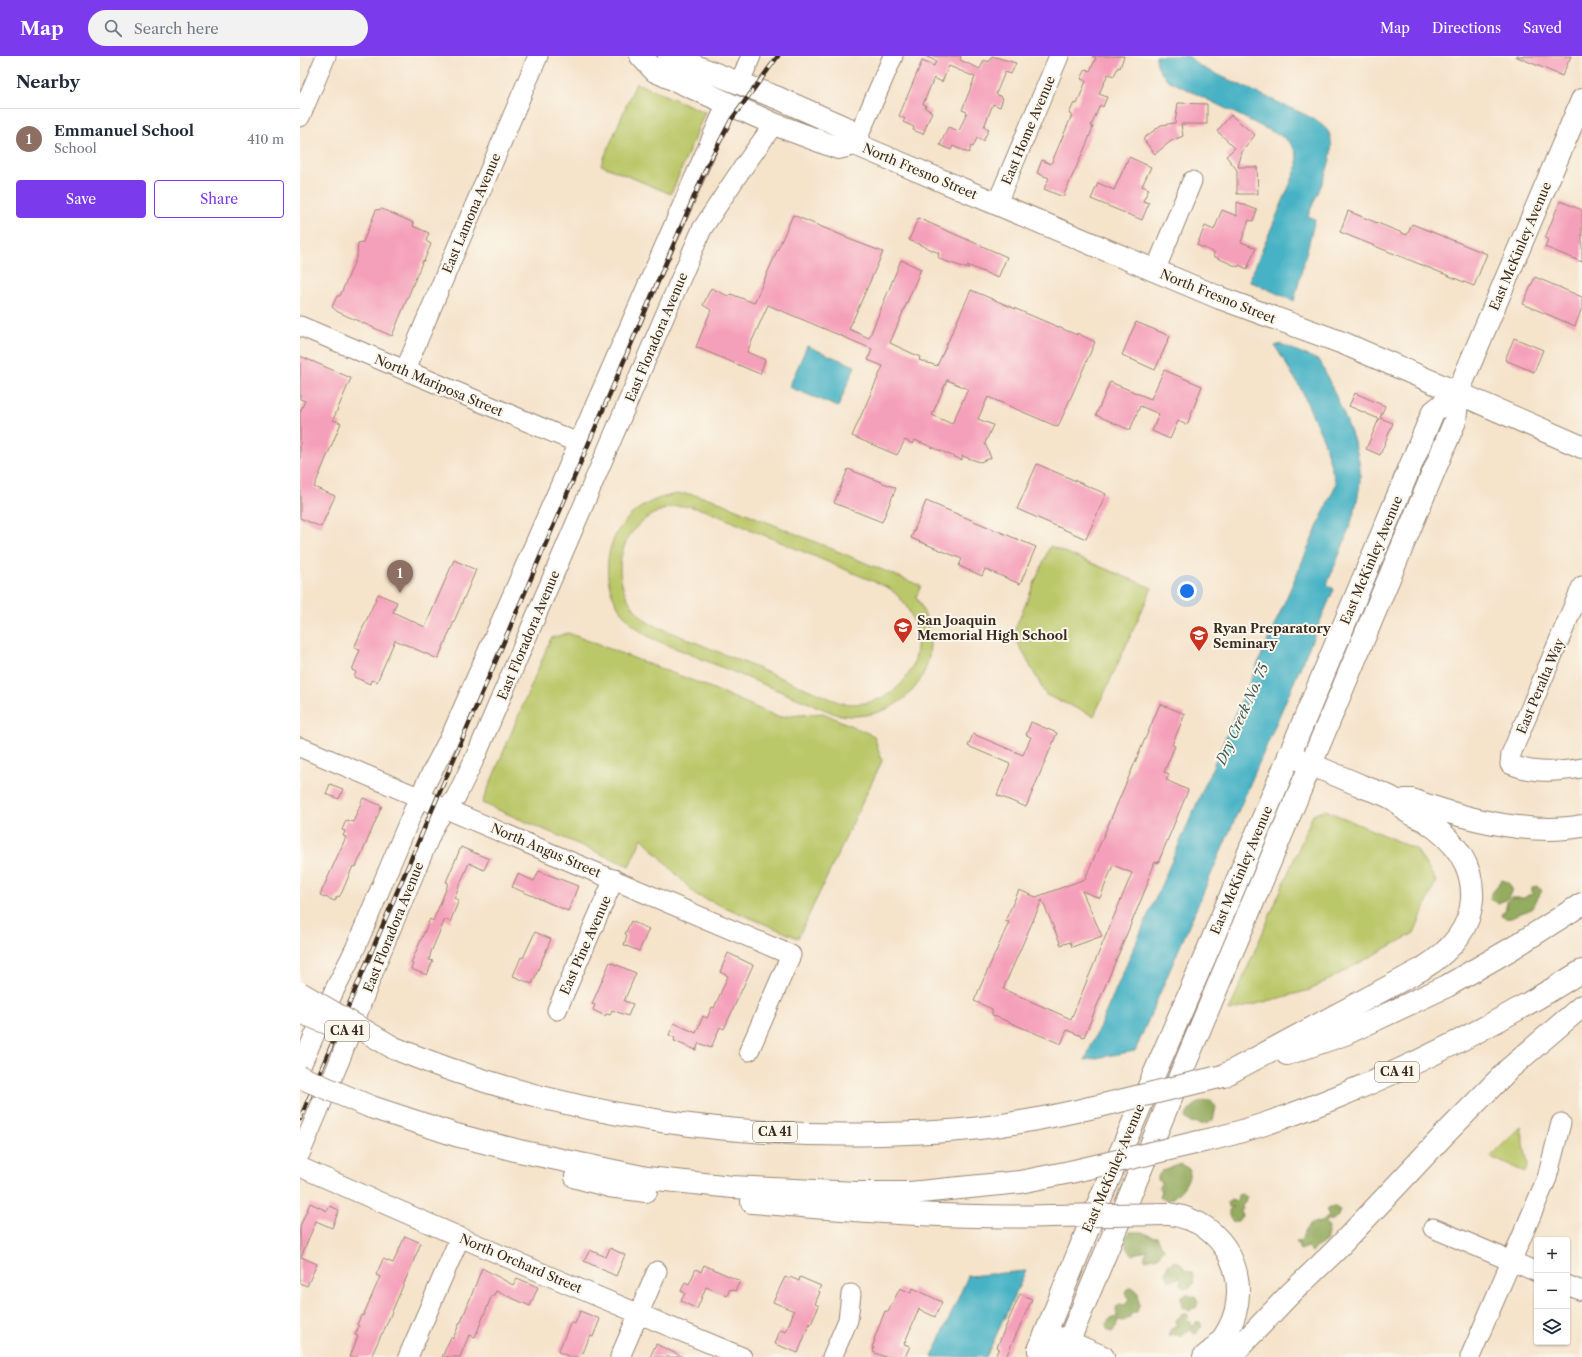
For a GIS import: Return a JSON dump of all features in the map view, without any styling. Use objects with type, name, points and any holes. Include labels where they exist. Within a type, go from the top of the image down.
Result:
[{"type":"main road","name":"North Fresno Street","points":[[642,56],[655,71],[774,124],[838,148],[851,136]]},
{"type":"main road","name":"North Fresno Street","points":[[669,56],[803,108],[851,136],[997,203],[1155,271],[1275,319],[1343,343],[1582,447]]},
{"type":"main road","points":[[728,103],[735,97],[749,95],[851,136]]},
{"type":"main road","name":"East McKinley Avenue","points":[[1051,1349],[1312,764],[1455,421],[1458,392],[1582,100]]},
{"type":"main road","name":"East McKinley Avenue","points":[[1051,1349],[1098,1204],[1210,946],[1433,412],[1458,392]]},
{"type":"main road","points":[[1223,1076],[1438,959],[1460,935],[1468,919],[1471,905],[1471,885],[1467,864],[1460,851],[1439,830],[1425,820],[1409,813],[1394,799],[1289,755]]},
{"type":"main road","points":[[1394,799],[1412,800],[1458,815],[1524,827],[1554,829],[1582,826]]},
{"type":"main road","name":"CA 41","points":[[300,1012],[455,1071],[541,1097],[596,1110],[665,1121],[724,1128],[802,1134],[929,1132],[1013,1124],[1099,1106],[1223,1076],[1345,1034],[1447,986],[1582,904]]},
{"type":"main road","name":"CA 41","points":[[300,1077],[371,1107],[456,1135],[519,1151],[647,1178],[732,1187],[857,1193],[910,1193],[1020,1182],[1232,1135],[1297,1112],[1390,1075],[1530,1003],[1582,971]]},
{"type":"main road","points":[[300,992],[394,1048]]},
{"type":"main road","points":[[1230,1357],[1289,1295],[1335,1251],[1443,1136],[1510,1068],[1582,1006]]},
{"type":"main road","points":[[456,1135],[518,1160],[609,1186],[702,1198],[899,1214],[1005,1217],[1169,1214],[1181,1216],[1194,1221],[1211,1232],[1224,1247],[1236,1271],[1238,1284],[1237,1312],[1224,1338],[1204,1357]]},
{"type":"main road","points":[[1051,1349],[1103,1357]]},
{"type":"street","points":[[300,117],[326,56]]},
{"type":"street","name":"East Lamona Avenue","points":[[404,370],[538,56]]},
{"type":"street","points":[[739,84],[751,56]]},
{"type":"street","points":[[851,136],[894,56]]},
{"type":"street","name":"East Home Avenue","points":[[997,203],[1058,56]]},
{"type":"street","name":"East Floradora Avenue","points":[[300,1068],[355,948],[419,797],[453,731],[728,103]]},
{"type":"street","name":"East Floradora Avenue","points":[[300,1154],[340,1062],[379,957],[433,829],[456,797],[475,758],[702,229],[736,176],[774,124]]},
{"type":"street","points":[[1155,271],[1192,181]]},
{"type":"street","name":"North Mariposa Street","points":[[300,326],[578,443]]},
{"type":"street","name":"East Peralta Way","points":[[1582,586],[1511,754],[1510,764],[1532,771],[1556,771],[1582,768]]},
{"type":"street","name":"North Angus Street","points":[[300,747],[791,955],[749,1051]]},
{"type":"street","name":"East Pine Avenue","points":[[557,1010],[614,879]]},
{"type":"street","points":[[1470,1357],[1547,1178],[1561,1122]]},
{"type":"street","name":"North Orchard Street","points":[[300,1168],[742,1357]]},
{"type":"street","points":[[1433,1228],[1534,1271]]},
{"type":"street","points":[[408,1357],[460,1237]]},
{"type":"street","points":[[620,1357],[657,1271]]},
{"type":"street","points":[[1570,1286],[1582,1291]]},
{"type":"street","points":[[832,1357],[848,1320],[851,1294]]},
{"type":"green space","points":[[636,83],[705,112],[671,194],[601,165]]},
{"type":"green space","points":[[678,494],[689,494],[712,499],[921,586],[916,597],[927,620],[930,643],[927,664],[918,683],[904,698],[886,709],[864,715],[838,715],[653,639],[630,622],[616,602],[608,579],[608,556],[616,535],[630,516],[651,502]],"holes":[[[678,506],[688,506],[707,511],[889,588],[906,606],[915,626],[917,646],[913,666],[902,683],[886,695],[866,703],[841,703],[649,623],[633,607],[624,590],[620,572],[622,554],[629,537],[641,523],[657,512]]]},
{"type":"green space","points":[[1050,546],[1152,588],[1094,716],[1046,695],[1013,634]]},
{"type":"green space","points":[[568,633],[709,687],[778,717],[823,713],[874,736],[882,761],[798,938],[696,895],[642,838],[629,866],[482,803],[551,638]]},
{"type":"green space","points":[[1325,810],[1416,849],[1436,881],[1414,933],[1310,990],[1229,1011],[1313,815]]},
{"type":"green space","points":[[1502,880],[1508,882],[1512,889],[1508,899],[1498,903],[1490,899],[1491,893]]},
{"type":"green space","points":[[1536,886],[1542,891],[1531,908],[1511,918],[1501,916],[1502,913],[1505,912],[1507,902],[1511,898],[1524,898],[1528,895],[1532,895],[1532,888]]},
{"type":"green space","points":[[1211,1100],[1216,1107],[1213,1120],[1209,1123],[1200,1124],[1195,1122],[1192,1124],[1185,1118],[1192,1107]]},
{"type":"green space","points":[[1521,1127],[1528,1166],[1525,1172],[1490,1157]]},
{"type":"green space","points":[[1182,1164],[1190,1170],[1186,1184],[1180,1192],[1168,1201],[1163,1199],[1160,1196],[1162,1191],[1159,1187],[1162,1182],[1158,1180],[1158,1176],[1162,1171]]},
{"type":"green space","points":[[1242,1194],[1247,1197],[1242,1205],[1242,1216],[1238,1221],[1233,1222],[1229,1215],[1229,1210],[1233,1207],[1228,1207],[1227,1202],[1231,1199],[1237,1201],[1238,1195]]},
{"type":"green space","points":[[1329,1207],[1335,1207],[1340,1210],[1338,1216],[1326,1222],[1329,1229],[1326,1241],[1312,1252],[1307,1247],[1300,1250],[1298,1246],[1300,1244],[1297,1244],[1296,1241],[1302,1240],[1303,1235],[1311,1223],[1322,1222],[1329,1216],[1326,1209]]},
{"type":"green space","points":[[1130,1232],[1142,1232],[1150,1236],[1157,1237],[1164,1249],[1158,1257],[1146,1260],[1144,1257],[1148,1250],[1133,1255],[1126,1247],[1125,1240]]},
{"type":"green space","points":[[1179,1262],[1186,1271],[1192,1272],[1194,1283],[1190,1288],[1184,1288],[1181,1284],[1181,1280],[1178,1278],[1172,1281],[1168,1280],[1166,1275],[1168,1264]]},
{"type":"green space","points":[[1132,1287],[1138,1292],[1139,1306],[1137,1312],[1131,1314],[1129,1318],[1123,1321],[1118,1320],[1116,1328],[1112,1332],[1108,1331],[1106,1325],[1110,1319],[1117,1317],[1116,1307],[1119,1304],[1126,1305],[1129,1299],[1125,1294],[1127,1289]]},
{"type":"green space","points":[[1187,1294],[1196,1298],[1198,1303],[1196,1308],[1193,1308],[1190,1311],[1182,1306],[1181,1302],[1181,1297]]},
{"type":"green space","points":[[1183,1314],[1187,1314],[1189,1317],[1186,1320],[1190,1321],[1192,1326],[1195,1325],[1196,1322],[1200,1322],[1201,1326],[1196,1334],[1192,1332],[1192,1328],[1185,1331],[1183,1336],[1173,1334],[1171,1336],[1168,1335],[1171,1329],[1176,1327],[1176,1320]]},
{"type":"water","points":[[1156,56],[1188,56],[1201,67],[1308,116],[1322,125],[1329,133],[1331,153],[1329,164],[1308,216],[1315,219],[1294,301],[1249,281],[1296,170],[1297,159],[1293,146],[1281,136],[1168,80],[1159,69]]},
{"type":"water","name":"Dry Creek No. 75","points":[[1281,344],[1320,361],[1355,444],[1360,470],[1358,498],[1344,543],[1327,585],[1334,589],[1135,1051],[1085,1060],[1336,484],[1324,441],[1300,387],[1275,346]]},
{"type":"water","points":[[807,346],[855,366],[838,407],[789,387]]},
{"type":"water","points":[[1026,1271],[986,1357],[932,1357],[968,1276]]},
{"type":"building","points":[[925,56],[961,56],[960,60],[980,69],[984,60],[989,62],[992,56],[1016,63],[1011,74],[1005,72],[996,94],[1003,98],[1000,107],[993,104],[984,127],[989,129],[983,141],[977,138],[973,147],[971,146],[969,153],[953,146],[951,150],[940,145],[948,127],[959,131],[967,112],[962,110],[975,77],[949,66],[942,82],[934,78],[923,104],[926,105],[925,108],[932,112],[923,134],[913,130],[914,127],[903,122],[905,119],[899,116],[922,61],[934,66],[936,61]]},
{"type":"building","points":[[1092,56],[1124,56],[1120,68],[1118,67],[1114,76],[1108,74],[1099,94],[1107,97],[1103,107],[1100,105],[1091,126],[1093,127],[1087,143],[1063,197],[1044,189],[1049,178],[1037,173],[1042,160],[1051,164],[1072,115],[1069,114],[1074,103],[1077,104],[1086,81],[1081,79],[1086,69],[1090,71],[1096,58]]},
{"type":"building","points":[[1515,56],[1571,56],[1562,76]]},
{"type":"building","points":[[1178,103],[1207,104],[1207,124],[1181,124],[1183,136],[1171,141],[1155,154],[1143,139],[1161,125],[1175,123]]},
{"type":"building","points":[[1231,115],[1255,135],[1242,152],[1238,167],[1257,167],[1258,194],[1237,194],[1237,170],[1226,156],[1235,148],[1217,131]]},
{"type":"building","points":[[1129,157],[1151,167],[1142,186],[1149,189],[1143,201],[1149,203],[1142,220],[1091,199],[1098,183],[1114,190]]},
{"type":"building","points":[[1560,201],[1582,210],[1582,262],[1545,247],[1548,239],[1545,238]]},
{"type":"building","points":[[1237,202],[1257,210],[1253,221],[1249,220],[1241,242],[1256,248],[1247,269],[1239,265],[1238,267],[1213,256],[1215,253],[1197,245],[1205,226],[1214,230],[1222,210],[1237,216]]},
{"type":"building","points":[[382,209],[414,223],[413,226],[429,233],[426,241],[431,244],[392,336],[338,312],[332,307],[337,296],[340,296],[357,256],[358,243],[363,242],[376,210]]},
{"type":"building","points":[[1348,211],[1407,235],[1412,224],[1487,254],[1474,286],[1340,232]]},
{"type":"building","points":[[793,215],[883,252],[849,329],[869,338],[901,260],[921,269],[890,343],[920,357],[919,360],[937,366],[971,290],[1077,335],[1077,333],[1095,342],[1058,427],[988,397],[978,419],[993,425],[985,443],[991,458],[980,462],[962,456],[962,460],[915,440],[913,444],[905,440],[897,455],[852,436],[883,366],[868,360],[872,349],[768,305],[747,352],[765,360],[760,374],[696,347],[711,310],[703,305],[711,288],[728,296],[731,294],[754,303]],"holes":[[[947,380],[968,389],[952,424],[932,415]]]},
{"type":"building","points":[[918,218],[1007,257],[998,278],[967,265],[969,269],[942,260],[938,257],[939,253],[909,240]]},
{"type":"building","points":[[1535,277],[1582,297],[1582,308],[1575,326],[1523,304]]},
{"type":"building","points":[[1136,322],[1170,336],[1155,370],[1122,355]]},
{"type":"building","points":[[1514,338],[1543,350],[1534,372],[1505,360]]},
{"type":"building","points":[[300,356],[351,378],[333,420],[341,423],[314,487],[335,496],[321,527],[300,518],[300,412],[305,401],[300,399]]},
{"type":"building","points":[[1164,370],[1202,386],[1187,425],[1178,421],[1170,439],[1152,431],[1159,414],[1140,406],[1130,430],[1096,415],[1110,382],[1151,399]]},
{"type":"building","points":[[1355,393],[1385,406],[1380,418],[1393,423],[1380,455],[1366,449],[1379,419],[1349,406]]},
{"type":"building","points":[[1037,464],[1106,494],[1086,539],[1017,509]]},
{"type":"building","points":[[848,469],[896,488],[882,522],[834,503]]},
{"type":"building","points":[[926,501],[1036,547],[1020,584],[985,569],[982,576],[959,566],[962,559],[911,538]]},
{"type":"building","points":[[454,560],[476,570],[438,659],[395,640],[377,682],[371,680],[370,684],[354,677],[356,672],[352,670],[360,650],[354,648],[378,594],[397,602],[393,612],[425,627]]},
{"type":"building","points":[[1160,704],[1185,714],[1172,745],[1175,746],[1164,772],[1169,774],[1166,780],[1188,790],[1187,793],[1158,863],[1155,862],[1147,882],[1148,883],[1084,1037],[1067,1030],[1061,1044],[992,1015],[992,1009],[974,1001],[1009,922],[1005,921],[1019,890],[1036,897],[1085,879]],"holes":[[[1113,865],[1132,873],[1071,1019],[1003,989],[1042,900],[1061,945],[1070,942],[1072,947],[1102,936],[1082,891],[1100,898]]]},
{"type":"building","points":[[1031,722],[1057,733],[1026,807],[997,795],[1010,764],[968,746],[973,734],[1023,755],[1031,737],[1026,735]]},
{"type":"building","points":[[330,784],[343,789],[339,799],[326,794]]},
{"type":"building","points":[[363,798],[382,806],[356,867],[353,866],[342,892],[339,897],[337,896],[335,901],[320,895],[346,837],[343,836],[345,831],[342,830],[346,820],[353,822]]},
{"type":"building","points":[[461,847],[489,859],[484,870],[469,863],[454,898],[459,900],[450,922],[445,919],[431,952],[429,960],[433,961],[427,975],[411,969],[413,964],[411,963],[430,919],[433,921],[447,887],[448,882],[446,882]]},
{"type":"building","points":[[539,871],[578,886],[568,911],[512,887],[518,874],[534,881]]},
{"type":"building","points":[[631,921],[649,929],[639,951],[624,945],[627,935],[625,934]]},
{"type":"building","points":[[535,932],[551,939],[532,984],[513,976],[521,957],[523,958]]},
{"type":"building","points":[[728,953],[753,965],[724,1029],[720,1027],[711,1048],[699,1043],[696,1050],[674,1041],[675,1038],[669,1035],[674,1023],[696,1033],[703,1016],[707,1018],[712,1007],[714,1008],[728,976],[720,972]]},
{"type":"building","points":[[610,962],[636,973],[624,1001],[633,1004],[628,1016],[612,1010],[610,1015],[606,1014],[605,1016],[593,1010],[595,1005],[592,1004]]},
{"type":"building","points":[[310,1203],[327,1211],[330,1206],[339,1210],[332,1228],[316,1221],[301,1257],[317,1264],[307,1286],[300,1283],[300,1226]]},
{"type":"building","points":[[405,1236],[421,1243],[383,1333],[371,1357],[350,1357],[358,1336],[355,1335],[359,1326],[357,1325],[361,1315],[363,1316],[380,1277],[376,1275],[383,1259],[393,1263]]},
{"type":"building","points":[[610,1248],[625,1255],[616,1276],[584,1261],[590,1250],[606,1257]]},
{"type":"building","points":[[704,1265],[740,1281],[735,1291],[730,1289],[727,1296],[706,1287],[697,1309],[681,1301],[685,1293],[681,1291],[685,1282],[689,1284],[696,1269],[701,1272]]},
{"type":"building","points":[[482,1268],[513,1285],[517,1278],[538,1287],[530,1306],[496,1291],[494,1295],[492,1295],[475,1337],[469,1335],[460,1357],[442,1357],[451,1337],[453,1339],[461,1322]]},
{"type":"building","points":[[785,1277],[789,1279],[790,1277],[799,1281],[800,1277],[821,1286],[818,1291],[820,1292],[815,1304],[819,1306],[811,1324],[810,1323],[798,1353],[775,1344],[780,1330],[786,1332],[794,1311],[773,1302]]},
{"type":"building","points":[[900,1288],[911,1293],[913,1288],[942,1302],[935,1317],[919,1309],[904,1344],[910,1346],[905,1357],[885,1357],[873,1352],[874,1348],[872,1347],[885,1311],[888,1312]]},
{"type":"building","points":[[1020,1294],[1032,1299],[1006,1357],[995,1357],[999,1348],[997,1347]]},
{"type":"building","points":[[580,1311],[600,1319],[593,1337],[591,1336],[589,1338],[583,1353],[581,1352],[578,1357],[571,1357],[558,1352],[571,1322],[575,1324]]},
{"type":"building","points":[[656,1344],[683,1357],[650,1357]]},
{"type":"railway","points":[[300,1119],[708,164],[731,120],[778,56]]},
{"type":"place","name":"Emmanuel School","points":[[400,593]]},
{"type":"place","name":"San Joaquin Memorial High School","points":[[903,644]]},
{"type":"place","name":"Ryan Preparatory Seminary","points":[[1199,652]]}]
